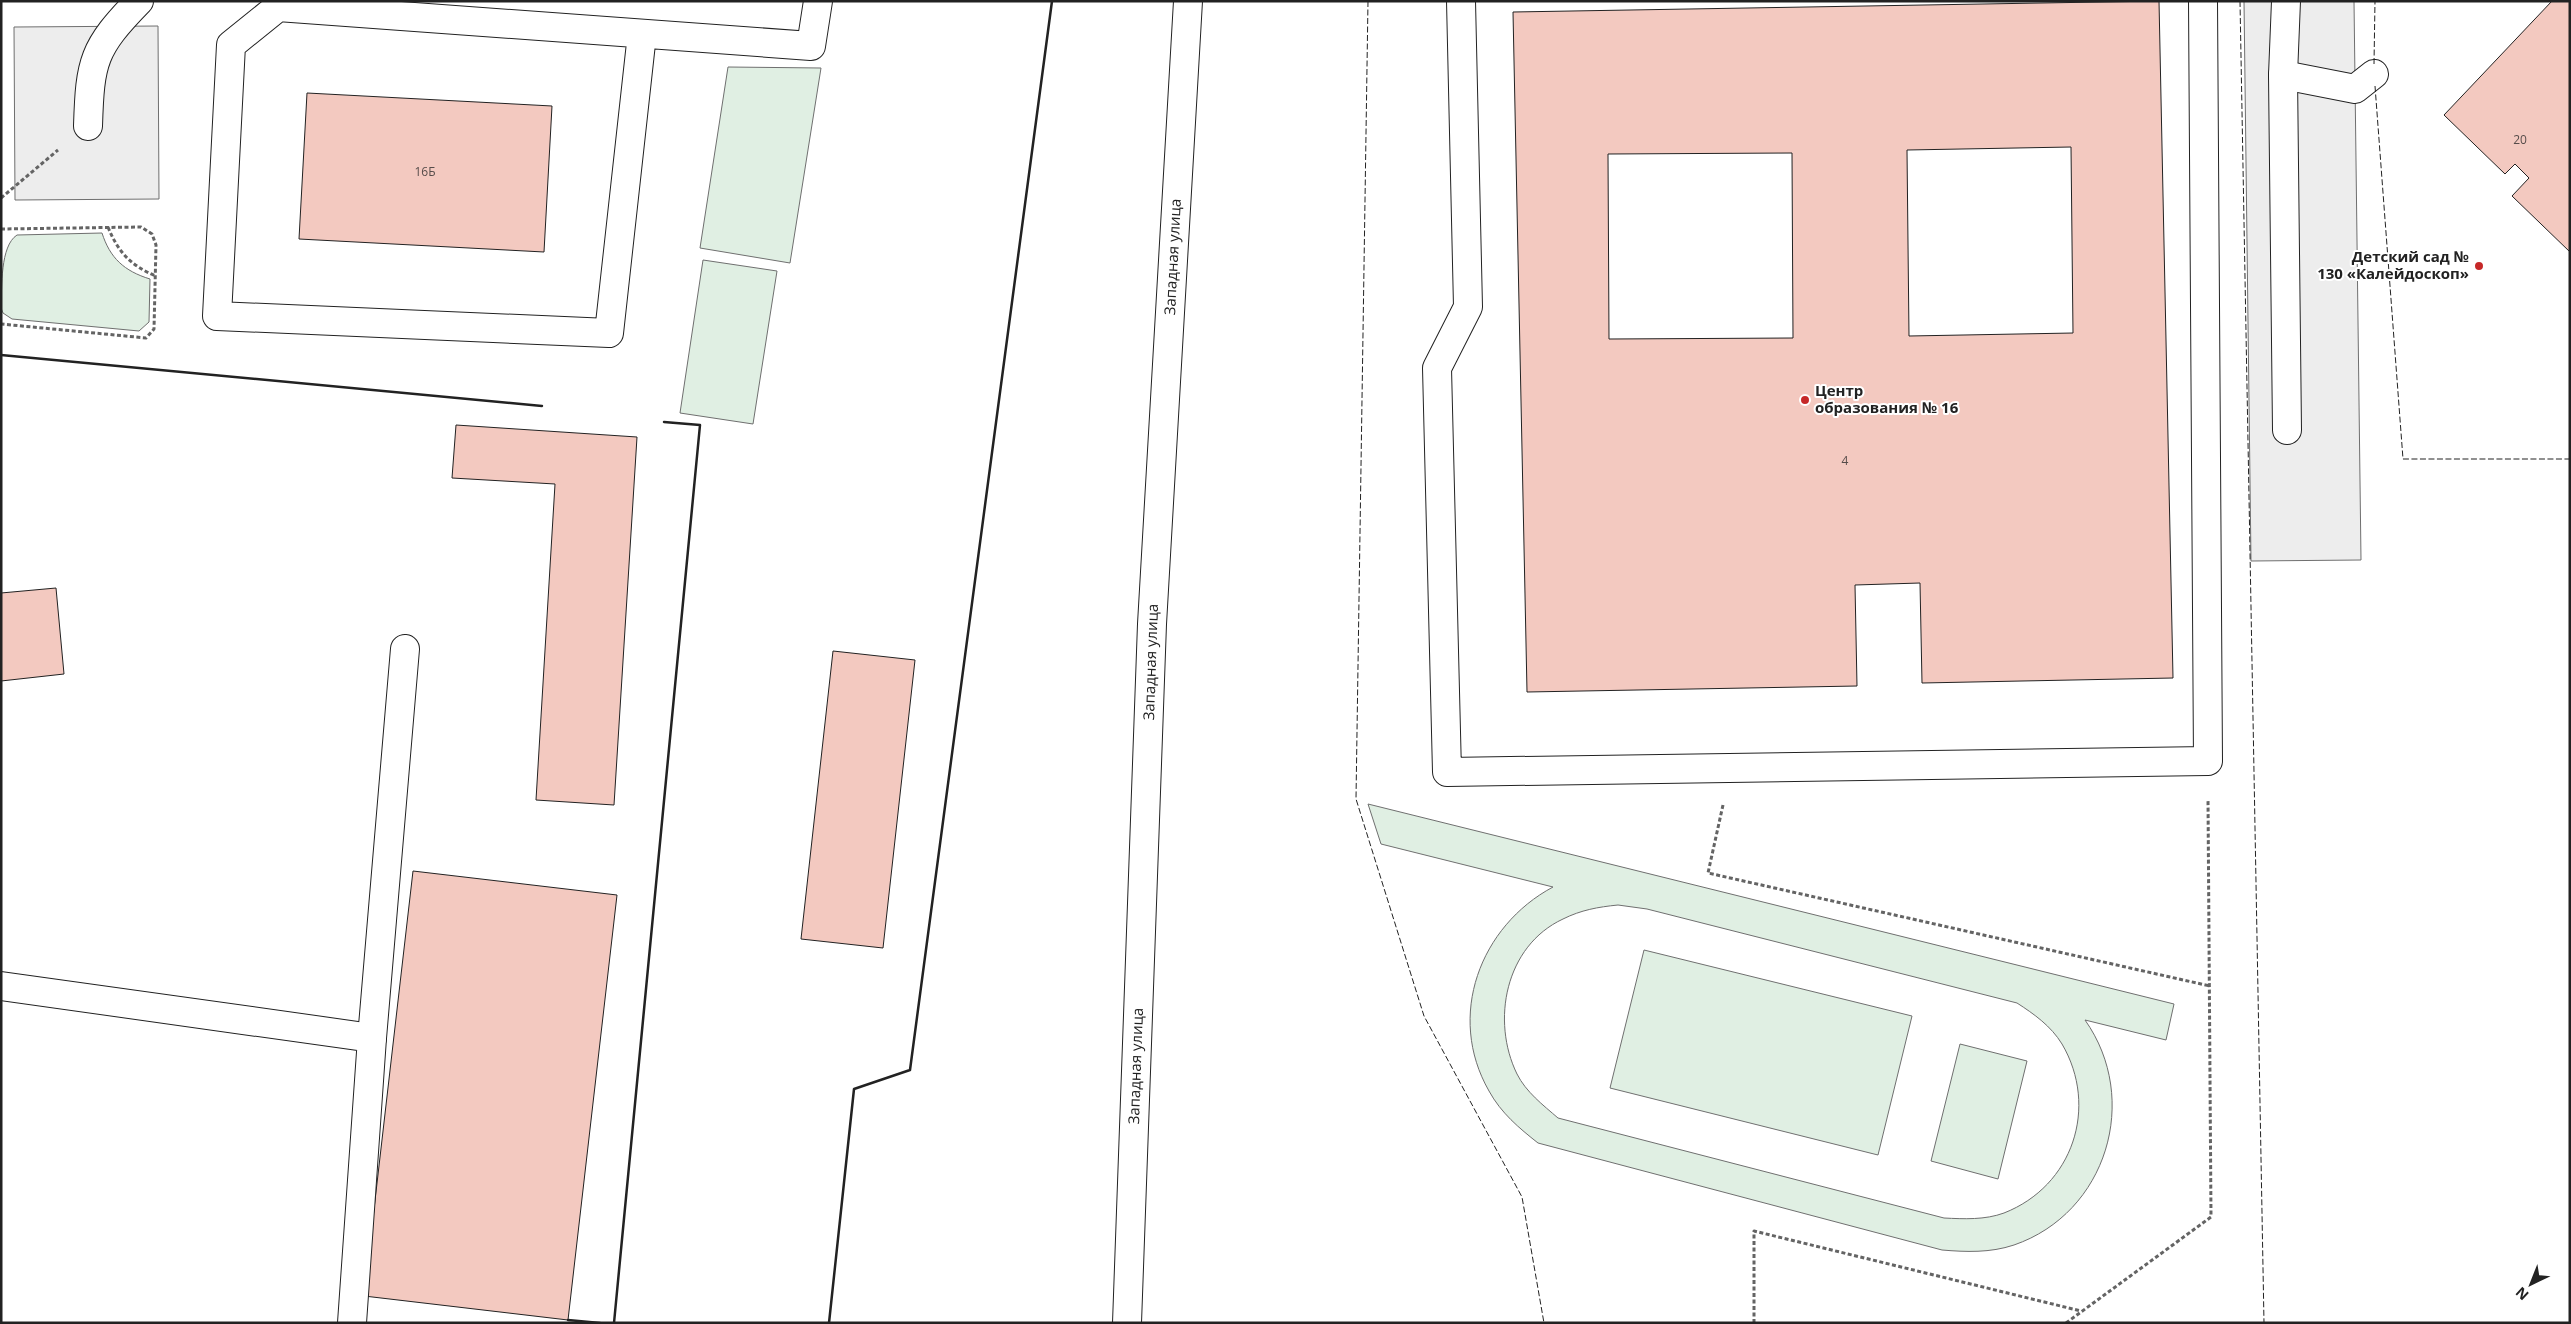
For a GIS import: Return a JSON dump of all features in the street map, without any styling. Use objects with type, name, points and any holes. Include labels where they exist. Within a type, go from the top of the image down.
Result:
[{"type":"street","points":[[88,126],[89,83],[100,48],[107,35],[139,1]]},
{"type":"street","points":[[642,34],[609,333],[216,316],[231,45],[278,7],[407,9],[642,34],[811,46],[818,1]]},
{"type":"street","name":"Западная улица","points":[[1127,1323],[1152,624],[1188,1]]},
{"type":"street","points":[[1461,1],[1468,307],[1437,368],[1447,772],[2208,761],[2203,1]]},
{"type":"street","points":[[2286,1],[2283,75],[2287,430]]},
{"type":"street","points":[[2283,75],[2355,89],[2374,74]]},
{"type":"street","points":[[352,1323],[372,1038],[405,649]]},
{"type":"street","points":[[1,986],[372,1038]]},
{"type":"path","points":[[1,198],[88,126]]},
{"type":"path","points":[[108,227],[121,252],[131,263],[156,276]]},
{"type":"path","points":[[1,229],[141,227],[152,234],[156,245],[154,329],[146,338],[1,324]]},
{"type":"path","points":[[2066,1323],[2211,1218],[2208,761]]},
{"type":"path","points":[[1731,769],[1708,874],[2210,986]]},
{"type":"path","points":[[1754,1323],[1754,1231],[2082,1312]]},
{"type":"green space","points":[[728,67],[821,68],[790,263],[700,248]]},
{"type":"green space","points":[[102,233],[109,250],[125,268],[150,279],[149,322],[139,331],[12,319],[3,313],[1,308],[3,268],[7,248],[11,240],[17,235]]},
{"type":"green space","points":[[703,260],[777,271],[753,424],[680,413]]},
{"type":"green space","points":[[1368,804],[2174,1004],[2166,1040],[2085,1020],[2102,1051],[2111,1084],[2112,1117],[2105,1150],[2092,1181],[2072,1207],[2046,1229],[2014,1245],[1987,1251],[1942,1250],[1538,1143],[1517,1126],[1489,1091],[1476,1062],[1471,1033],[1471,1004],[1477,976],[1489,949],[1506,925],[1528,904],[1553,887],[1381,844]],"holes":[[[1618,905],[1647,909],[2017,1003],[2036,1016],[2053,1032],[2062,1044],[2073,1068],[2078,1093],[2078,1118],[2073,1142],[2062,1164],[2047,1184],[2028,1201],[2004,1213],[1982,1218],[1944,1218],[1558,1118],[1525,1087],[1517,1074],[1509,1053],[1505,1031],[1505,1009],[1508,987],[1516,966],[1528,947],[1543,931],[1576,913]]]},
{"type":"green space","points":[[1644,950],[1912,1016],[1878,1155],[1610,1088]]},
{"type":"green space","points":[[1960,1044],[2027,1061],[1998,1179],[1931,1161]]},
{"type":"shaded area","points":[[2244,1],[2354,1],[2361,560],[2251,561]]},
{"type":"shaded area","points":[[158,26],[159,199],[15,200],[14,27]]},
{"type":"building","points":[[2159,1],[2173,678],[1922,683],[1920,583],[1855,585],[1857,686],[1527,692],[1513,12]],"holes":[[[2071,147],[2073,333],[1909,336],[1907,150]],[[1792,153],[1793,338],[1609,339],[1608,154]]]},
{"type":"building","points":[[2552,1],[2570,1],[2570,252],[2512,196],[2529,178],[2515,164],[2505,174],[2444,115]]},
{"type":"building","points":[[307,93],[552,106],[544,252],[299,239]]},
{"type":"building","points":[[456,425],[637,437],[614,805],[536,800],[555,484],[452,478]]},
{"type":"building","points":[[56,588],[64,674],[1,681],[1,593]]},
{"type":"building","points":[[833,651],[915,660],[883,948],[801,939]]},
{"type":"building","points":[[413,871],[617,895],[568,1320],[364,1296]]},
{"type":"fence","points":[[1368,1],[1356,799],[1424,1016],[1522,1197],[1544,1323]]},
{"type":"fence","points":[[2240,1],[2264,1323]]},
{"type":"fence","points":[[2374,64],[2375,1]]},
{"type":"fence","points":[[2375,86],[2403,459],[2570,459]]},
{"type":"wall","points":[[829,1323],[854,1089],[910,1070],[1052,1]]},
{"type":"wall","points":[[1,355],[542,406]]},
{"type":"wall","points":[[614,1323],[700,425],[664,422]]},
{"type":"wall","points":[[568,1320],[600,1323]]},
{"type":"place","name":"Детский сад № 130 «Калейдоскоп»","points":[[2479,266]]},
{"type":"place","name":"Центр образования № 16","points":[[1805,400]]}]
